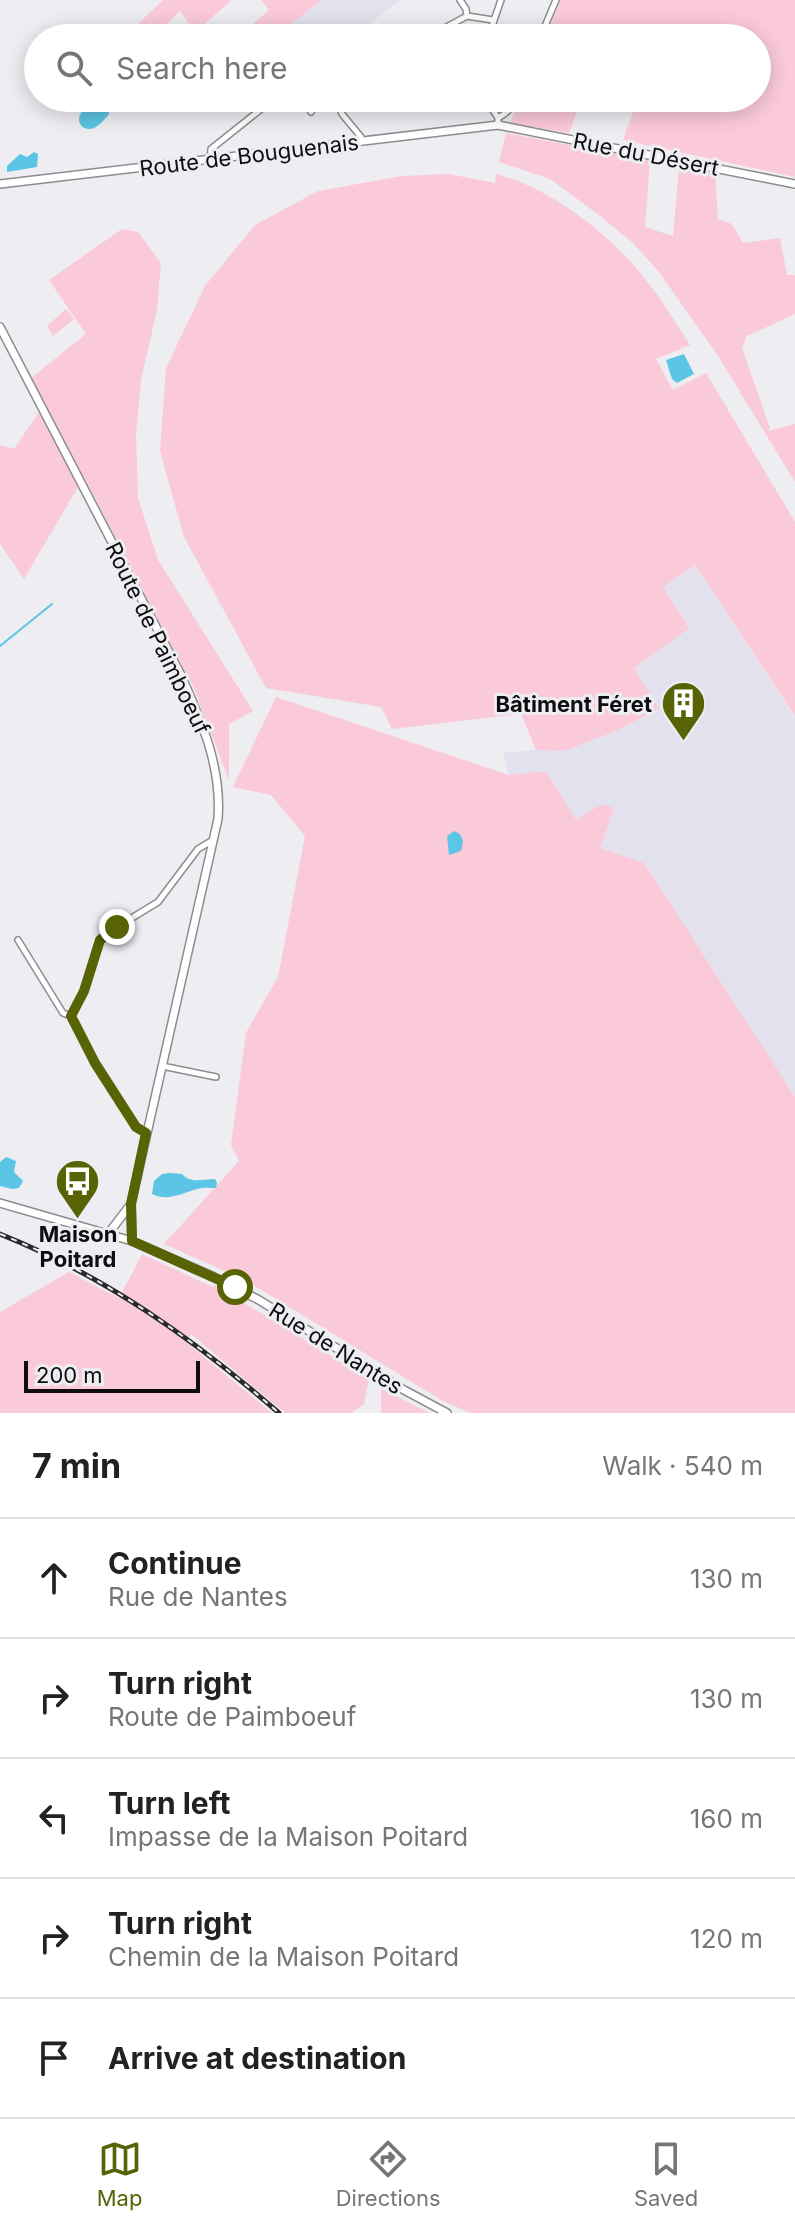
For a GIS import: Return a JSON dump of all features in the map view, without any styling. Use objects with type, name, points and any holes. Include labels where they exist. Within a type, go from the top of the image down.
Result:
[{"type":"street","points":[[460,0],[467,16]]},
{"type":"street","points":[[492,24],[501,0]]},
{"type":"street","points":[[546,24],[556,0]]},
{"type":"street","points":[[452,24],[467,16],[493,20]]},
{"type":"street","points":[[211,160],[211,149],[257,112]]},
{"type":"street","points":[[341,112],[362,141]]},
{"type":"street","points":[[493,112],[498,121],[507,112]]},
{"type":"street","name":"Route de Bouguenais","points":[[0,184],[362,141],[498,121]]},
{"type":"street","name":"Rue du Désert","points":[[498,121],[795,184]]},
{"type":"street","name":"Route de Paimboeuf","points":[[0,327],[180,673],[204,726],[215,767],[218,819],[131,1204],[132,1241]]},
{"type":"street","points":[[71,1016],[84,991],[100,940],[158,902],[198,849],[214,840]]},
{"type":"street","points":[[18,940],[63,1013],[71,1016],[95,1063],[136,1127],[146,1133]]},
{"type":"street","points":[[162,1066],[216,1077]]},
{"type":"street","name":"Rue de Nantes","points":[[0,1203],[132,1241],[242,1291],[447,1413]]},
{"type":"street","name":"Route de Paimboeuf","points":[[108,1234],[131,1204]]},
{"type":"shaded area","points":[[163,0],[232,0],[204,24],[189,24],[180,11],[167,24],[138,24]]},
{"type":"shaded area","points":[[261,0],[322,0],[290,24],[253,24],[269,10]]},
{"type":"shaded area","points":[[322,0],[400,0],[368,24],[290,24]]},
{"type":"shaded area","points":[[561,0],[795,0],[795,177],[623,140],[633,112],[771,112],[771,24],[551,24]]},
{"type":"shaded area","points":[[515,112],[577,112],[569,133],[510,123]]},
{"type":"shaded area","points":[[506,133],[650,160],[645,227],[673,236],[679,167],[715,172],[718,219],[732,224],[743,243],[780,238],[787,275],[795,275],[795,314],[747,336],[742,348],[770,428],[767,431],[795,424],[795,482],[718,356],[659,272],[633,243],[550,179],[499,162]]},
{"type":"shaded area","points":[[449,174],[495,183],[496,174],[539,190],[580,217],[635,266],[690,345],[656,359],[673,390],[706,373],[795,522],[795,715],[695,565],[663,587],[689,628],[634,668],[659,709],[618,730],[564,751],[536,750],[521,714],[392,729],[381,707],[266,688],[184,537],[160,451],[166,368],[205,286],[255,225],[318,191],[402,176]]},
{"type":"shaded area","points":[[122,229],[138,232],[161,263],[157,310],[141,380],[136,436],[138,498],[158,560],[253,711],[229,724],[229,780],[193,686],[84,477],[24,579],[0,544],[0,445],[14,449],[45,403],[31,378],[86,334],[49,280]]},
{"type":"shaded area","points":[[66,309],[74,319],[53,336],[47,326]]},
{"type":"shaded area","points":[[695,565],[795,715],[795,1097],[644,863],[600,848],[602,804],[576,820],[546,771],[509,775],[503,753],[564,751],[658,710],[634,668],[647,657],[663,586]]},
{"type":"shaded area","points":[[276,697],[509,775],[546,771],[576,820],[602,804],[614,808],[600,848],[644,863],[795,1097],[795,1413],[470,1413],[441,1400],[245,1280],[164,1244],[239,1161],[231,1145],[246,1033],[278,977],[305,836],[271,795],[233,787]]},
{"type":"shaded area","points":[[142,1254],[213,1287],[215,1285],[369,1379],[364,1404],[351,1413],[285,1413],[191,1334],[187,1343],[272,1413],[0,1413],[0,1312],[69,1272],[119,1298]]},
{"type":"shaded area","points":[[381,1388],[429,1413],[381,1413]]},
{"type":"water","points":[[82,112],[109,114],[90,129],[84,128],[79,117]]},
{"type":"water","points":[[34,152],[38,154],[37,167],[7,172],[7,166],[20,154],[27,157]]},
{"type":"water","points":[[684,354],[694,374],[677,383],[672,379],[666,360]]},
{"type":"water","points":[[454,831],[460,834],[463,841],[461,851],[449,855],[447,836]]},
{"type":"water","points":[[6,1157],[16,1161],[14,1172],[23,1181],[19,1188],[0,1186],[0,1162]]},
{"type":"water","points":[[162,1174],[182,1174],[193,1180],[215,1179],[216,1188],[199,1188],[169,1197],[152,1194],[154,1181]]},
{"type":"waterway","points":[[0,646],[52,604]]},
{"type":"railway","points":[[0,1234],[76,1269],[147,1312],[214,1360],[279,1413]]},
{"type":"place","name":"Bâtiment Féret","points":[[683,743]]},
{"type":"place","name":"Maison Poitard","points":[[78,1220]]},
{"type":"route","points":[[117,927],[100,940],[84,991],[71,1016],[95,1063],[136,1127],[146,1133],[131,1204],[132,1241],[235,1287]]}]
